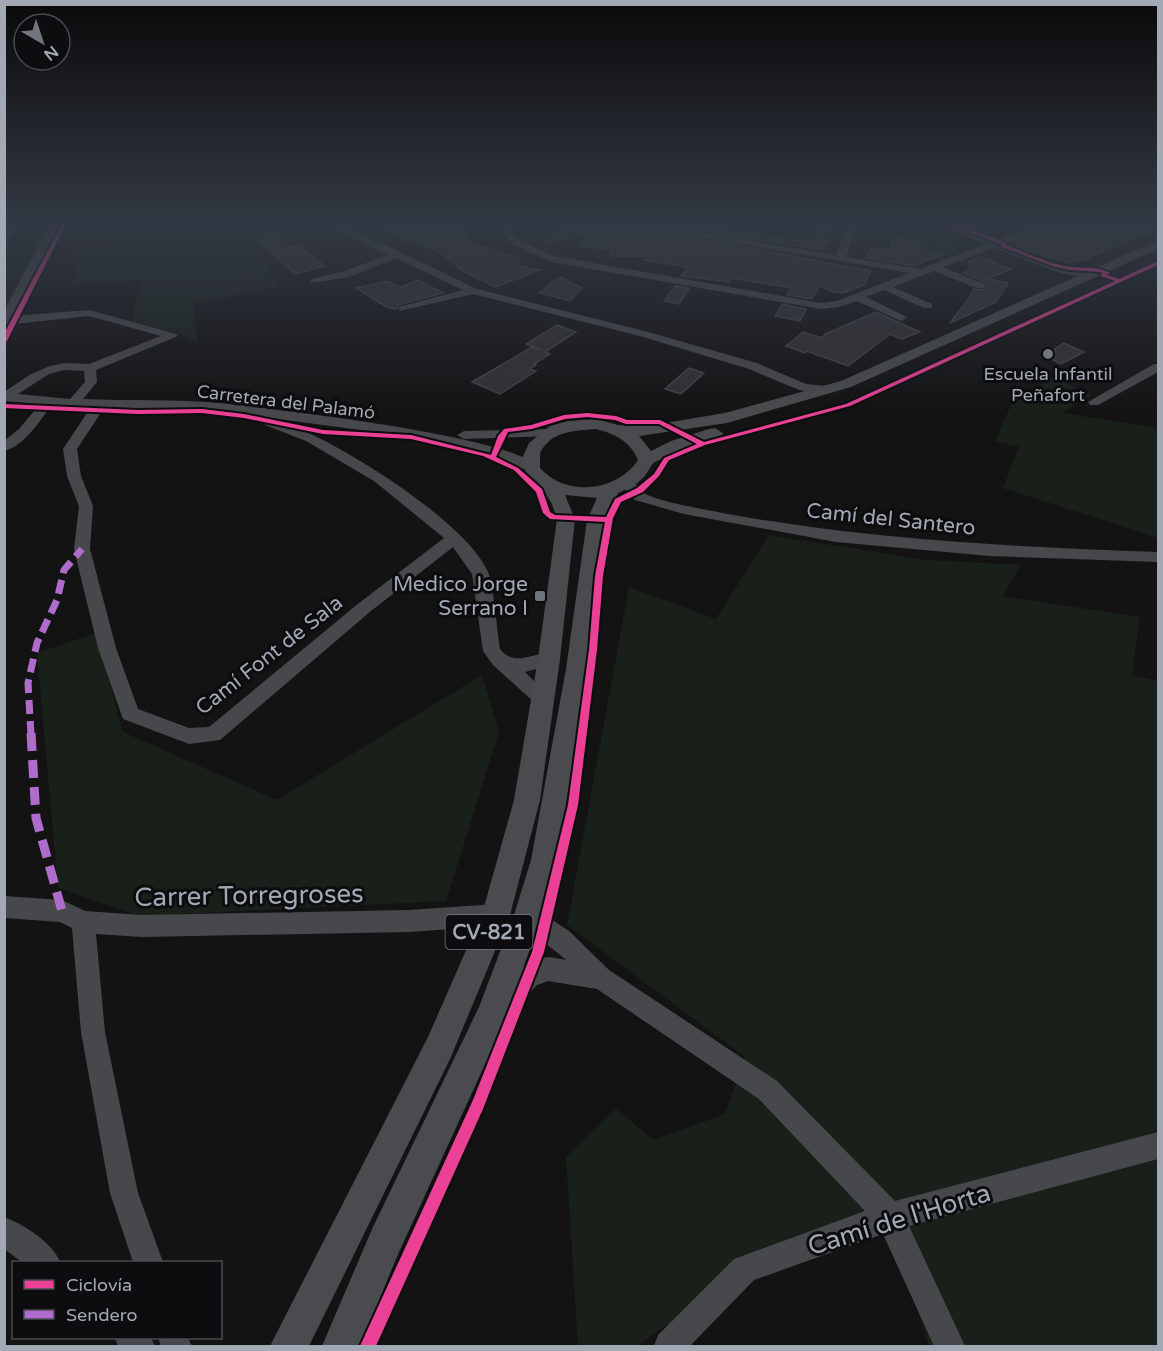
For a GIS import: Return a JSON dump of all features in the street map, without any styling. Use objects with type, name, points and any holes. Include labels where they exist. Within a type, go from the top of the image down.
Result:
[{"type":"main road","points":[[619,487],[579,491],[541,476],[530,456],[532,448],[548,434],[562,427],[588,425],[619,430],[647,431],[675,428],[783,404],[846,384],[1064,287]]},
{"type":"main road","name":"CV-821","points":[[341,1347],[386,1240],[492,1014],[528,915],[544,860],[577,669],[596,520],[619,487],[642,472],[647,460],[695,438],[799,412],[861,391],[1088,287]]},
{"type":"main road","points":[[619,430],[638,443],[647,460]]},
{"type":"main road","name":"CV-821","points":[[289,1347],[440,1048],[496,915],[527,800],[549,659],[566,519],[561,504],[541,476]]},
{"type":"street","points":[[5,321],[23,287]]},
{"type":"street","points":[[465,287],[644,334],[753,366],[803,387],[827,390]]},
{"type":"street","points":[[712,287],[821,306],[839,303],[885,287]]},
{"type":"street","points":[[885,287],[928,306]]},
{"type":"street","points":[[403,309],[473,291]]},
{"type":"street","points":[[857,297],[901,318]]},
{"type":"street","points":[[5,321],[89,313],[171,336],[90,368],[73,365],[46,369],[5,397]]},
{"type":"street","points":[[753,366],[779,384],[783,404]]},
{"type":"street","points":[[1094,402],[1158,367]]},
{"type":"street","points":[[73,403],[91,382],[90,368]]},
{"type":"street","name":"Carretera del Palamó","points":[[5,397],[99,405],[218,407],[248,413],[420,434],[501,436],[548,434]]},
{"type":"street","points":[[4,447],[26,431],[49,401]]},
{"type":"street","name":"Camí Font de Sala","points":[[99,405],[70,449],[74,476],[86,506],[82,549],[107,648],[130,714],[189,736],[213,734],[365,607],[454,538]]},
{"type":"street","points":[[248,413],[311,438],[333,450],[379,478],[454,538],[480,573],[492,651],[543,699]]},
{"type":"street","points":[[333,450],[333,443],[338,434],[360,427]]},
{"type":"street","name":"Carretera del Palamó","points":[[420,434],[486,448],[541,476]]},
{"type":"street","name":"Camí del Santero","points":[[619,487],[640,497],[688,511],[836,537],[990,551],[1158,557]]},
{"type":"street","points":[[499,660],[525,666],[549,659]]},
{"type":"street","name":"Carrer Torregroses","points":[[4,907],[142,926],[386,922],[496,915]]},
{"type":"street","points":[[528,915],[561,939],[601,978],[768,1090],[890,1217],[950,1347]]},
{"type":"street","points":[[72,916],[124,1193],[142,1258]]},
{"type":"street","points":[[492,1014],[529,977],[548,969],[601,978]]},
{"type":"street","name":"Camí de l'Horta","points":[[669,1347],[744,1269],[890,1217],[1158,1146]]},
{"type":"street","points":[[4,1231],[42,1261]]},
{"type":"shaded area","points":[[5,287],[18,287],[5,310]]},
{"type":"shaded area","points":[[139,287],[273,287],[193,304],[198,343],[176,333],[132,323]]},
{"type":"shaded area","points":[[1053,377],[1091,395],[1062,413],[1158,428],[1158,538],[1003,488],[1019,447],[995,441],[1011,405]]},
{"type":"shaded area","points":[[769,535],[925,560],[1021,565],[1002,596],[1140,617],[1132,675],[1158,681],[1158,1346],[929,1346],[891,1217],[744,1269],[637,1346],[578,1346],[566,1157],[616,1108],[653,1140],[725,1114],[745,1057],[567,925],[629,587],[716,619]]},
{"type":"shaded area","points":[[96,633],[123,732],[277,800],[482,675],[499,732],[446,901],[140,916],[58,888],[37,653]]},
{"type":"building","points":[[432,287],[443,293],[398,305],[397,309],[388,308],[356,288]]},
{"type":"building","points":[[547,287],[582,288],[570,301],[539,293]]},
{"type":"building","points":[[674,287],[689,288],[679,304],[664,301]]},
{"type":"building","points":[[785,287],[819,287],[811,299],[787,295],[791,288]]},
{"type":"building","points":[[822,287],[859,287],[843,293]]},
{"type":"building","points":[[986,287],[1005,287],[996,302],[950,323],[972,294],[973,289],[986,290]]},
{"type":"building","points":[[782,304],[806,309],[800,321],[775,316]]},
{"type":"building","points":[[876,312],[920,332],[902,339],[890,334],[848,366],[786,346],[803,332],[822,338],[825,334]]},
{"type":"building","points":[[557,325],[576,332],[545,352],[550,354],[530,369],[536,371],[500,394],[472,382],[532,347],[541,350],[526,344]]},
{"type":"building","points":[[1064,343],[1084,352],[1061,364],[1044,356]]},
{"type":"building","points":[[689,368],[704,373],[681,394],[665,389]]},
{"type":"marked path","points":[[62,911],[36,818],[28,683],[37,643],[57,600],[64,570],[82,549]]},
{"type":"cycle path","points":[[4,341],[32,287]]},
{"type":"cycle path","points":[[368,1346],[478,1104],[538,952],[573,805],[593,650],[599,576],[609,518],[618,501],[640,490],[657,475],[666,459],[703,444],[848,405],[1106,287]]},
{"type":"cycle path","points":[[4,406],[138,412],[202,411],[244,416],[323,432],[411,437],[485,455],[516,469],[539,491],[547,513],[553,517],[608,520]]},
{"type":"cycle path","points":[[492,458],[506,430],[532,427],[564,417],[587,415],[616,418],[626,422],[660,422],[703,444]]},
{"type":"place","name":"Escuela Infantil Peñafort","points":[[1048,354]]},
{"type":"place","name":"Medico Jorge Serrano I","points":[[540,596]]}]
